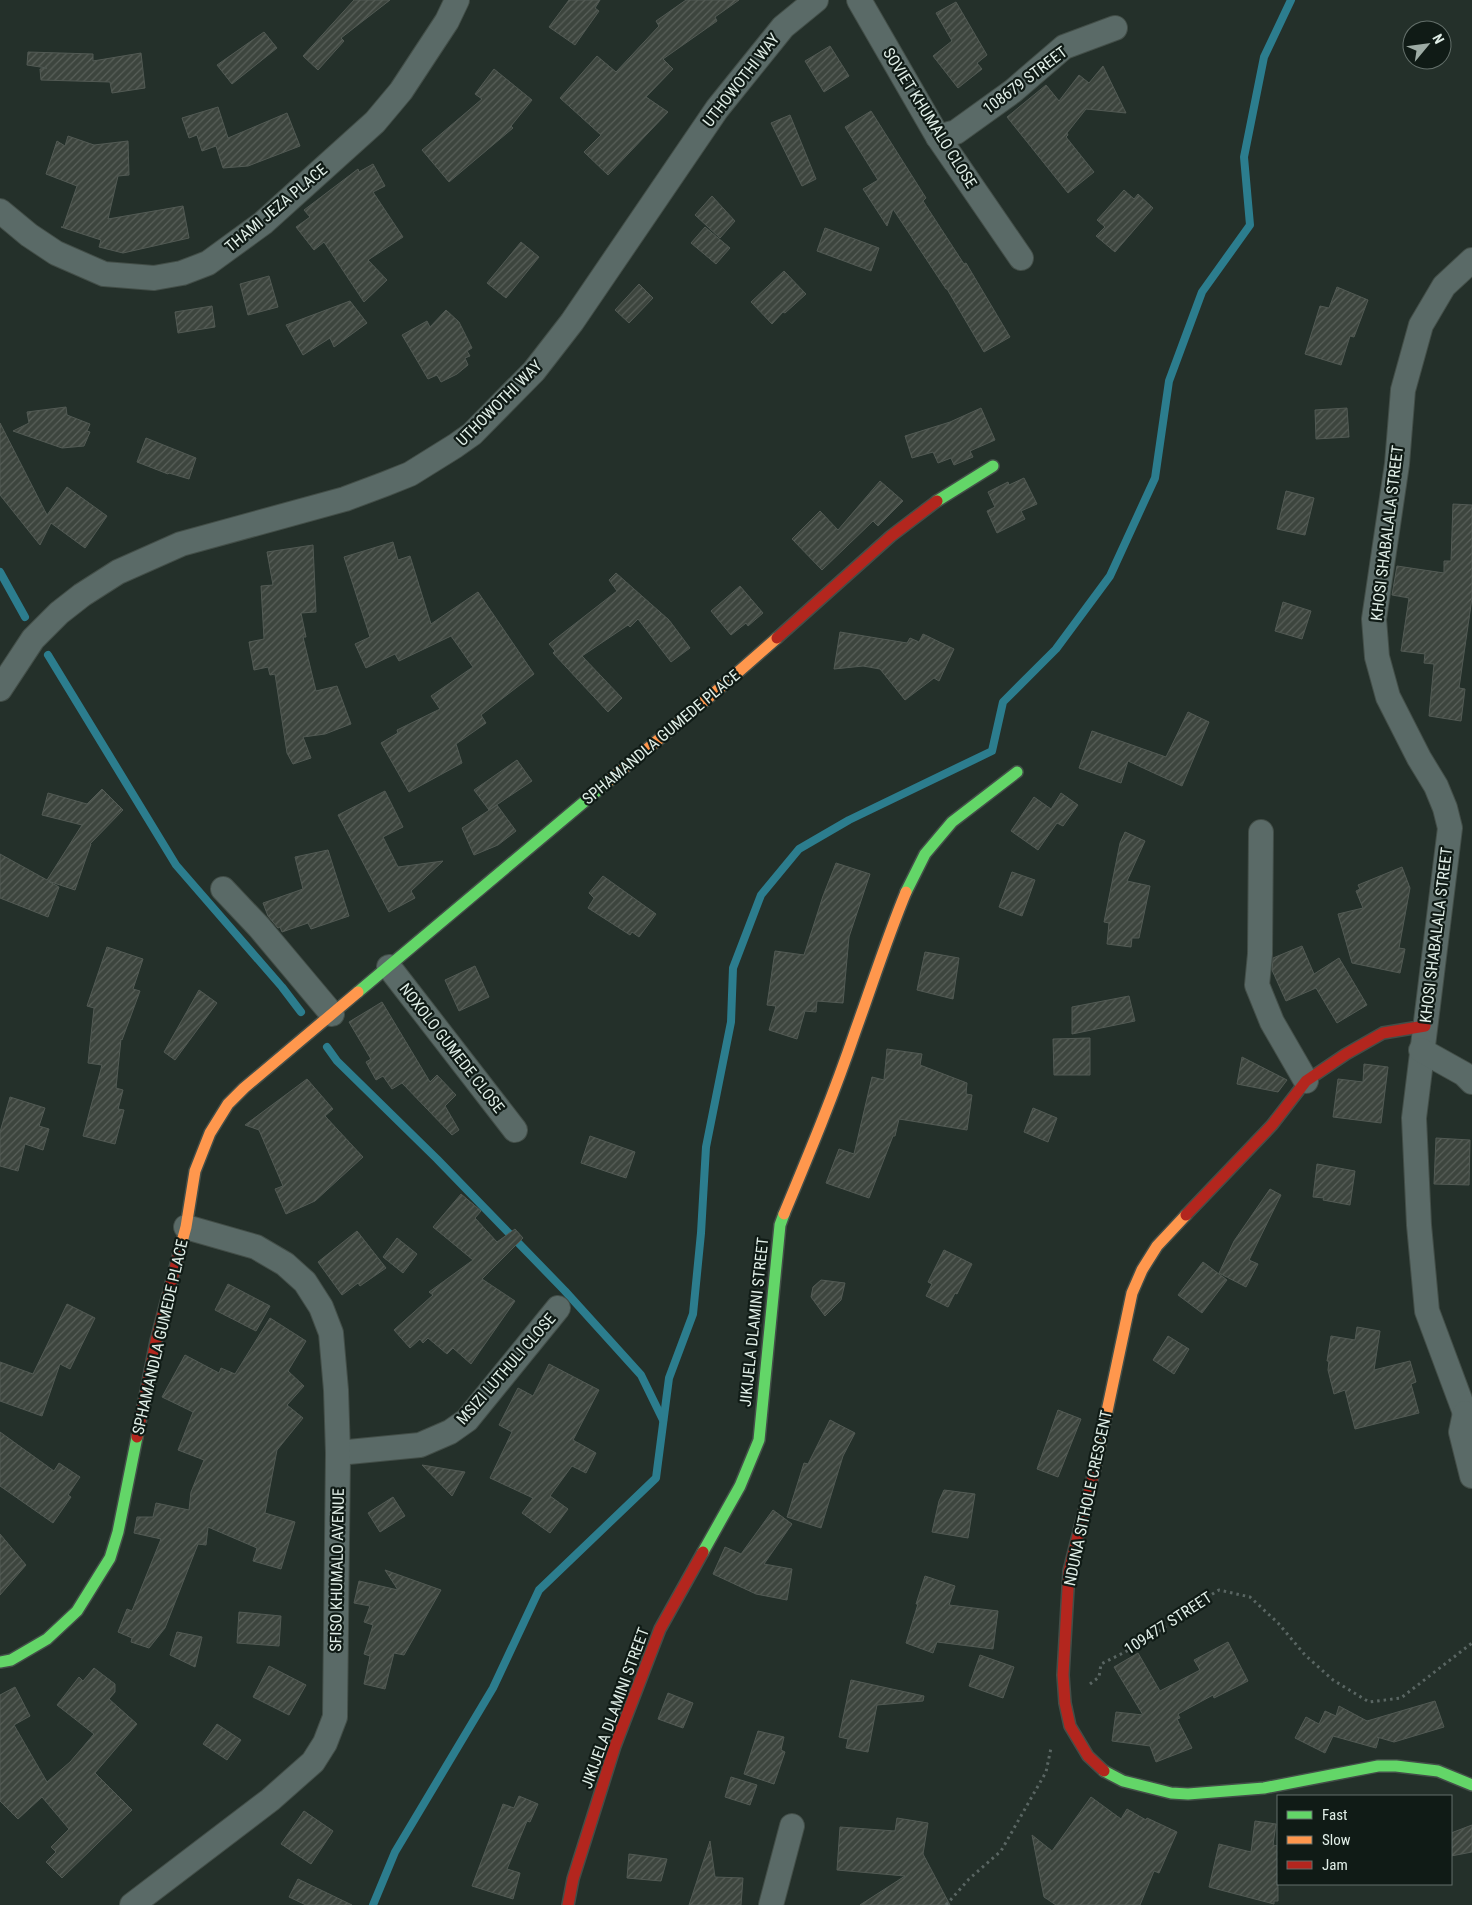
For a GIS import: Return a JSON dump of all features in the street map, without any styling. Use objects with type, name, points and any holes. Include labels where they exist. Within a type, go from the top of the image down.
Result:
[{"type":"street","name":"THAMI JEZA PLACE","points":[[0,211],[56,254],[104,274],[154,278],[182,273],[208,263],[263,223],[375,122],[402,91],[447,21],[457,0]]},
{"type":"street","name":"UTHOWOTHI WAY","points":[[0,690],[33,639],[59,613],[82,595],[118,572],[181,544],[345,499],[385,484],[410,474],[472,434],[534,371],[572,322],[717,109],[783,27],[816,0]]},
{"type":"street","name":"SOVIET KHUMALO CLOSE","points":[[859,0],[938,137],[1021,258]]},
{"type":"street","name":"108679 STREET","points":[[938,137],[956,132],[1013,91],[1064,47],[1115,28]]},
{"type":"street","name":"KHOSI SHABALALA STREET","points":[[1469,1418],[1427,1311],[1419,1225],[1414,1118],[1450,828],[1445,808],[1436,786],[1418,758],[1388,697],[1376,657],[1374,619],[1397,464],[1403,390],[1421,325],[1444,286],[1472,260]]},
{"type":"street","name":"SPHAMANDLA GUMEDE PLACE","points":[[0,1662],[11,1660],[47,1639],[77,1611],[110,1558],[118,1532],[156,1341],[186,1227],[195,1171],[210,1133],[228,1104],[244,1088],[720,688],[891,536],[929,506],[993,466]]},
{"type":"street","name":"JIKIJELA DLAMINI STREET","points":[[568,1905],[574,1879],[615,1746],[660,1629],[740,1486],[759,1440],[780,1225],[826,1112],[908,886],[925,854],[952,822],[1017,772]]},
{"type":"street","points":[[1261,832],[1260,954],[1257,985],[1272,1022],[1306,1082]]},
{"type":"street","points":[[223,889],[259,927],[332,1014]]},
{"type":"street","name":"NOXOLO GUMEDE CLOSE","points":[[389,967],[515,1130]]},
{"type":"street","name":"NDUNA SITHOLE CRESCENT","points":[[1425,1026],[1383,1033],[1346,1054],[1306,1082],[1272,1125],[1157,1246],[1142,1270],[1132,1293],[1098,1455],[1069,1571],[1063,1675],[1065,1702],[1070,1726],[1088,1756],[1103,1771],[1123,1781],[1171,1793],[1188,1794],[1264,1788],[1378,1766],[1396,1766],[1438,1771],[1472,1784]]},
{"type":"street","points":[[1421,1050],[1464,1074],[1472,1082]]},
{"type":"street","name":"SFISO KHUMALO AVENUE","points":[[132,1905],[270,1800],[313,1762],[325,1743],[335,1716],[338,1453],[336,1390],[331,1333],[321,1307],[306,1282],[284,1264],[256,1247],[186,1227]]},
{"type":"street","name":"MSIZI LUTHULI CLOSE","points":[[338,1453],[420,1445],[450,1432],[466,1420],[558,1308]]},
{"type":"street","points":[[1469,1418],[1461,1432],[1472,1476]]},
{"type":"street","points":[[771,1905],[792,1826]]},
{"type":"path","name":"109477 STREET","points":[[1065,1702],[1099,1677],[1101,1664],[1141,1644],[1200,1600],[1219,1590],[1250,1597],[1278,1623],[1305,1655],[1334,1680],[1369,1702],[1401,1698],[1472,1643]]},
{"type":"path","points":[[946,1905],[969,1879],[1001,1851],[1046,1772],[1052,1745]]},
{"type":"building","points":[[354,0],[390,0],[341,38],[344,41],[318,70],[303,56]]},
{"type":"building","points":[[569,0],[600,0],[595,8],[599,11],[575,45],[549,27]]},
{"type":"building","points":[[686,0],[739,0],[715,17],[717,21],[663,59],[673,69],[646,97],[668,112],[608,175],[584,152],[601,135],[560,98],[597,56],[616,72],[659,26],[656,21]]},
{"type":"building","points":[[956,2],[987,55],[977,63],[982,69],[958,88],[933,56],[952,41],[936,13]]},
{"type":"building","points":[[264,32],[277,48],[232,84],[217,65]]},
{"type":"building","points":[[830,46],[849,76],[824,92],[805,61]]},
{"type":"building","points":[[28,52],[93,54],[93,61],[141,53],[145,88],[112,93],[110,82],[41,80],[40,69],[47,68],[27,65]]},
{"type":"building","points":[[1103,66],[1126,113],[1086,109],[1067,133],[1066,137],[1094,172],[1068,193],[1007,117],[1046,85],[1059,101],[1079,75],[1089,83]]},
{"type":"building","points":[[494,69],[532,100],[511,126],[513,128],[449,182],[422,150],[482,99],[475,94]]},
{"type":"building","points":[[218,107],[228,138],[287,113],[300,146],[248,166],[223,168],[216,146],[202,151],[197,135],[189,138],[182,118]]},
{"type":"building","points":[[871,111],[926,198],[923,201],[964,264],[966,263],[1010,337],[984,352],[947,289],[893,209],[887,226],[863,189],[878,180],[845,127]]},
{"type":"building","points":[[790,115],[816,179],[802,186],[771,123]]},
{"type":"building","points":[[68,136],[94,145],[128,141],[129,175],[118,176],[108,219],[183,206],[189,238],[123,253],[99,247],[101,240],[61,227],[63,227],[77,186],[46,174],[57,141],[65,146]]},
{"type":"building","points":[[373,164],[385,186],[373,192],[403,237],[368,260],[387,280],[364,302],[324,242],[314,250],[296,227],[310,217],[304,210],[358,169],[359,172]]},
{"type":"building","points":[[1124,190],[1134,199],[1138,194],[1153,208],[1115,252],[1096,236],[1105,227],[1097,220]]},
{"type":"building","points":[[712,196],[735,221],[720,238],[695,215]]},
{"type":"building","points":[[705,227],[730,248],[716,264],[691,243]]},
{"type":"building","points":[[825,228],[879,248],[871,271],[817,251]]},
{"type":"building","points":[[521,242],[539,257],[506,298],[487,283]]},
{"type":"building","points":[[784,271],[806,294],[785,313],[783,312],[772,324],[751,302]]},
{"type":"building","points":[[269,276],[278,307],[248,315],[240,284]]},
{"type":"building","points":[[639,284],[653,298],[629,323],[615,310]]},
{"type":"building","points":[[1337,287],[1368,300],[1354,337],[1350,336],[1341,365],[1305,354],[1320,306],[1329,308]]},
{"type":"building","points":[[350,301],[367,323],[334,347],[330,338],[303,355],[286,325]]},
{"type":"building","points":[[212,306],[215,327],[178,333],[175,312]]},
{"type":"building","points":[[446,310],[459,322],[472,348],[467,351],[470,356],[465,358],[468,365],[457,374],[441,382],[437,375],[428,379],[402,335],[427,321],[430,327]]},
{"type":"building","points":[[66,407],[67,415],[90,424],[87,431],[90,432],[84,446],[62,448],[13,431],[29,423],[27,412]]},
{"type":"building","points":[[981,408],[995,440],[970,451],[973,457],[954,465],[951,458],[938,463],[933,452],[912,458],[905,436],[950,422]]},
{"type":"building","points":[[1347,408],[1349,437],[1316,439],[1315,410]]},
{"type":"building","points":[[0,423],[47,515],[67,487],[107,516],[85,548],[51,523],[40,545],[0,495]]},
{"type":"building","points":[[146,438],[196,458],[189,479],[168,474],[137,462]]},
{"type":"building","points":[[1024,478],[1037,504],[1021,511],[1025,519],[997,533],[987,511],[995,507],[988,492],[1008,482],[1009,485]]},
{"type":"building","points":[[880,481],[903,501],[878,526],[873,521],[822,570],[792,539],[820,511],[838,530]]},
{"type":"building","points":[[1286,491],[1314,498],[1305,535],[1277,529]]},
{"type":"building","points":[[1453,504],[1472,505],[1472,598],[1459,688],[1465,689],[1461,721],[1429,716],[1434,664],[1424,663],[1425,654],[1401,651],[1409,598],[1392,595],[1397,566],[1444,573],[1444,561],[1451,561]]},
{"type":"building","points":[[393,542],[398,560],[410,556],[431,624],[478,592],[534,674],[481,715],[486,723],[456,744],[462,763],[409,792],[381,743],[398,733],[397,730],[440,709],[431,696],[473,667],[451,636],[399,661],[395,654],[366,668],[355,644],[370,637],[344,557]]},
{"type":"building","points":[[313,545],[316,612],[301,613],[306,637],[303,637],[316,691],[337,686],[351,724],[325,734],[303,737],[311,758],[293,764],[287,753],[275,674],[270,675],[268,667],[254,670],[249,642],[264,639],[261,586],[273,585],[267,552]]},
{"type":"building","points":[[616,573],[669,620],[690,648],[671,662],[638,619],[630,627],[628,625],[582,656],[622,698],[608,712],[553,653],[555,651],[549,644],[617,591],[609,580]]},
{"type":"building","points":[[740,586],[763,613],[748,626],[746,623],[731,635],[711,611]]},
{"type":"building","points":[[1283,602],[1311,611],[1302,639],[1275,631]]},
{"type":"building","points":[[840,632],[907,643],[910,638],[919,642],[923,634],[954,649],[939,681],[934,678],[905,700],[880,669],[863,666],[834,669]]},
{"type":"building","points":[[1188,712],[1209,722],[1182,786],[1128,761],[1121,783],[1079,768],[1092,731],[1166,757]]},
{"type":"building","points":[[517,760],[532,781],[489,810],[474,790]]},
{"type":"building","points":[[102,789],[123,810],[90,844],[75,890],[48,881],[59,887],[48,917],[0,898],[0,854],[47,880],[82,825],[42,815],[48,793],[87,804]]},
{"type":"building","points":[[385,791],[403,827],[383,837],[398,867],[443,861],[411,891],[415,898],[389,912],[338,815]]},
{"type":"building","points":[[1061,793],[1078,805],[1063,826],[1057,823],[1038,850],[1011,831],[1034,797],[1051,809]]},
{"type":"building","points":[[497,805],[516,831],[498,845],[474,855],[462,828]]},
{"type":"building","points":[[1125,832],[1145,841],[1127,881],[1150,886],[1139,938],[1132,938],[1131,947],[1107,944],[1109,923],[1104,922],[1120,843]]},
{"type":"building","points":[[328,850],[349,916],[311,929],[308,923],[282,932],[280,927],[278,928],[268,916],[263,903],[303,889],[295,857]]},
{"type":"building","points":[[836,863],[870,874],[849,937],[843,1003],[817,1001],[816,1012],[805,1011],[797,1039],[769,1030],[776,1006],[767,1005],[775,951],[804,955]]},
{"type":"building","points":[[1402,867],[1410,888],[1399,948],[1405,949],[1400,973],[1352,963],[1338,914],[1363,908],[1356,891],[1360,889],[1358,885]]},
{"type":"building","points":[[1012,872],[1035,880],[1022,916],[999,907]]},
{"type":"building","points":[[603,876],[656,914],[639,937],[632,932],[630,935],[588,908],[594,898],[589,893]]},
{"type":"building","points":[[1302,946],[1314,974],[1339,958],[1367,1005],[1337,1023],[1316,988],[1286,1001],[1272,970],[1273,958]]},
{"type":"building","points":[[107,947],[143,959],[133,989],[140,991],[121,1039],[116,1088],[123,1090],[118,1109],[124,1110],[115,1144],[83,1136],[102,1065],[88,1063],[94,1008],[87,1006]]},
{"type":"building","points":[[925,952],[959,958],[953,999],[917,990]]},
{"type":"building","points":[[475,966],[489,997],[459,1011],[445,980]]},
{"type":"building","points":[[199,990],[217,1003],[175,1060],[164,1052]]},
{"type":"building","points":[[1129,996],[1135,1021],[1072,1034],[1072,1007]]},
{"type":"building","points":[[382,1002],[430,1082],[437,1075],[456,1095],[445,1106],[459,1130],[452,1135],[402,1083],[392,1089],[383,1076],[376,1080],[366,1062],[371,1059],[349,1022]]},
{"type":"building","points":[[1090,1038],[1090,1075],[1054,1075],[1053,1039]]},
{"type":"building","points":[[887,1049],[922,1054],[920,1065],[967,1083],[966,1094],[972,1095],[967,1130],[899,1119],[895,1136],[893,1136],[869,1198],[826,1183],[839,1149],[854,1154],[872,1077],[884,1080]]},
{"type":"building","points":[[1242,1057],[1287,1080],[1278,1092],[1237,1084]]},
{"type":"building","points":[[1364,1064],[1388,1067],[1381,1123],[1333,1117],[1338,1079],[1363,1082]]},
{"type":"building","points":[[307,1079],[333,1109],[325,1116],[363,1157],[315,1201],[286,1214],[275,1189],[283,1186],[259,1130],[245,1125]]},
{"type":"building","points":[[10,1097],[45,1108],[39,1126],[49,1129],[43,1150],[25,1144],[18,1171],[0,1166],[0,1132]]},
{"type":"building","points":[[1033,1108],[1057,1118],[1048,1142],[1024,1132]]},
{"type":"building","points":[[590,1136],[635,1152],[626,1178],[581,1163]]},
{"type":"building","points":[[1436,1138],[1470,1140],[1469,1185],[1434,1184]]},
{"type":"building","points":[[1317,1164],[1355,1171],[1350,1205],[1313,1197]]},
{"type":"building","points":[[1270,1189],[1281,1195],[1249,1260],[1258,1264],[1246,1287],[1219,1273],[1234,1241]]},
{"type":"building","points":[[461,1194],[481,1211],[475,1218],[497,1242],[515,1229],[523,1238],[482,1279],[515,1301],[471,1364],[453,1348],[447,1354],[428,1338],[423,1343],[420,1339],[410,1348],[394,1330],[433,1295],[429,1292],[473,1260],[433,1227]]},
{"type":"building","points":[[357,1231],[386,1268],[360,1286],[358,1283],[342,1295],[318,1262]]},
{"type":"building","points":[[397,1238],[417,1254],[403,1273],[383,1257]]},
{"type":"building","points":[[944,1250],[972,1264],[957,1294],[955,1293],[948,1307],[926,1296],[932,1284],[928,1282]]},
{"type":"building","points":[[1203,1262],[1227,1280],[1202,1313],[1178,1295]]},
{"type":"building","points":[[821,1280],[845,1283],[841,1300],[825,1316],[811,1297],[813,1287]]},
{"type":"building","points":[[228,1284],[270,1306],[256,1331],[215,1310]]},
{"type":"building","points":[[67,1304],[95,1318],[70,1369],[60,1364],[42,1416],[0,1401],[0,1362],[33,1374]]},
{"type":"building","points":[[270,1318],[306,1341],[288,1371],[304,1386],[287,1405],[303,1418],[277,1450],[265,1513],[295,1522],[281,1569],[253,1561],[257,1548],[208,1527],[206,1545],[198,1544],[165,1628],[149,1648],[131,1642],[132,1638],[118,1632],[127,1609],[132,1611],[161,1539],[134,1533],[137,1517],[153,1517],[156,1503],[189,1510],[191,1492],[204,1460],[178,1450],[193,1412],[162,1397],[185,1355],[219,1373],[221,1368],[235,1374]]},
{"type":"building","points":[[1357,1327],[1380,1331],[1374,1370],[1410,1361],[1416,1382],[1411,1384],[1419,1413],[1355,1429],[1345,1390],[1334,1394],[1328,1370],[1329,1361],[1327,1361],[1331,1336],[1355,1340]]},
{"type":"building","points":[[1168,1336],[1189,1349],[1174,1374],[1153,1360]]},
{"type":"building","points":[[549,1364],[599,1390],[573,1440],[596,1453],[586,1473],[572,1466],[550,1496],[568,1509],[550,1533],[522,1513],[533,1498],[490,1478],[512,1432],[499,1425],[518,1388],[533,1396]]},
{"type":"building","points":[[1058,1410],[1081,1419],[1058,1477],[1037,1469]]},
{"type":"building","points":[[830,1420],[855,1433],[843,1456],[821,1528],[787,1517],[804,1463],[808,1464]]},
{"type":"building","points":[[0,1432],[54,1471],[59,1463],[80,1477],[68,1495],[71,1497],[53,1523],[0,1486]]},
{"type":"building","points":[[422,1465],[465,1472],[452,1496]]},
{"type":"building","points":[[944,1490],[975,1494],[968,1538],[932,1532],[939,1501]]},
{"type":"building","points":[[393,1497],[405,1516],[380,1532],[368,1513]]},
{"type":"building","points":[[773,1510],[792,1524],[764,1564],[792,1569],[787,1600],[756,1594],[713,1574],[725,1547],[741,1554]]},
{"type":"building","points":[[0,1534],[26,1565],[0,1595]]},
{"type":"building","points":[[385,1570],[441,1590],[404,1655],[394,1653],[385,1689],[364,1684],[370,1656],[364,1654],[373,1625],[364,1622],[370,1606],[354,1603],[359,1581],[398,1590]]},
{"type":"building","points":[[925,1576],[955,1586],[949,1605],[998,1611],[993,1649],[937,1642],[933,1653],[906,1643]]},
{"type":"building","points":[[239,1612],[281,1616],[279,1646],[237,1643]]},
{"type":"building","points":[[177,1632],[202,1637],[195,1667],[170,1655]]},
{"type":"building","points":[[1228,1642],[1248,1681],[1214,1698],[1213,1695],[1178,1714],[1180,1718],[1177,1719],[1192,1748],[1156,1762],[1150,1746],[1112,1741],[1116,1712],[1143,1715],[1114,1667],[1138,1653],[1160,1691],[1200,1670],[1194,1660]]},
{"type":"building","points":[[980,1655],[1014,1667],[1003,1698],[969,1686]]},
{"type":"building","points":[[269,1666],[306,1685],[289,1715],[253,1697]]},
{"type":"building","points":[[94,1668],[115,1684],[115,1692],[109,1699],[137,1724],[95,1773],[132,1810],[62,1878],[46,1862],[56,1852],[51,1847],[69,1829],[42,1797],[18,1819],[0,1801],[0,1695],[15,1687],[30,1716],[14,1725],[47,1782],[70,1762],[94,1734],[57,1705],[79,1677],[83,1681]]},
{"type":"building","points":[[851,1680],[924,1696],[923,1701],[877,1705],[868,1752],[846,1748],[848,1739],[839,1737]]},
{"type":"building","points":[[668,1693],[693,1703],[683,1728],[658,1719]]},
{"type":"building","points":[[1435,1701],[1444,1727],[1394,1742],[1377,1737],[1379,1738],[1376,1748],[1333,1736],[1325,1753],[1295,1738],[1306,1717],[1319,1724],[1325,1711],[1336,1716],[1339,1706],[1367,1721]]},
{"type":"building","points":[[217,1724],[241,1740],[227,1760],[203,1744]]},
{"type":"building","points":[[758,1731],[784,1737],[781,1750],[785,1752],[774,1784],[744,1774]]},
{"type":"building","points":[[731,1777],[757,1785],[750,1805],[725,1797]]},
{"type":"building","points":[[519,1796],[538,1804],[530,1822],[527,1821],[507,1869],[520,1873],[513,1899],[472,1886],[503,1804],[514,1808]]},
{"type":"building","points":[[1091,1797],[1121,1819],[1127,1809],[1146,1820],[1147,1818],[1177,1832],[1159,1873],[1154,1871],[1140,1905],[1056,1905],[1044,1897],[1032,1835],[1052,1851]]},
{"type":"building","points":[[304,1811],[333,1831],[311,1864],[281,1844]]},
{"type":"building","points":[[897,1818],[928,1823],[923,1854],[950,1905],[860,1905],[905,1876],[837,1870],[840,1827],[895,1831]]},
{"type":"building","points":[[1255,1821],[1276,1824],[1273,1845],[1277,1846],[1278,1901],[1274,1901],[1274,1904],[1209,1887],[1219,1844],[1251,1852]]},
{"type":"building","points":[[1472,1825],[1472,1852],[1452,1856],[1452,1833]]},
{"type":"building","points":[[710,1841],[715,1877],[743,1878],[741,1905],[689,1905]]},
{"type":"building","points":[[629,1854],[667,1859],[661,1881],[627,1878]]},
{"type":"building","points":[[298,1879],[352,1905],[306,1905],[289,1897]]},
{"type":"waterway","points":[[373,1905],[395,1852],[493,1688],[539,1590],[656,1478],[669,1378],[693,1314],[701,1233],[706,1147],[731,1022],[733,968],[761,895],[799,849],[849,820],[992,751],[1003,702],[1056,649],[1110,576],[1155,478],[1169,381],[1202,292],[1250,225],[1244,157],[1264,57],[1291,0]]},
{"type":"waterway","points":[[0,572],[25,617]]},
{"type":"waterway","points":[[48,655],[176,865],[282,987],[301,1012]]},
{"type":"waterway","points":[[327,1047],[337,1061],[437,1159],[565,1291],[641,1375],[663,1420]]},
{"type":"traffic: fast","points":[[937,501],[993,466]]},
{"type":"traffic: fast","points":[[906,892],[925,854],[952,822],[1017,772]]},
{"type":"traffic: fast","points":[[358,992],[609,781]]},
{"type":"traffic: fast","points":[[703,1552],[740,1486],[759,1440],[780,1225],[784,1214]]},
{"type":"traffic: fast","points":[[0,1662],[11,1660],[47,1639],[77,1611],[110,1558],[118,1532],[137,1437]]},
{"type":"traffic: fast","points":[[1104,1771],[1123,1781],[1171,1793],[1188,1794],[1264,1788],[1378,1766],[1438,1771],[1472,1785]]},
{"type":"traffic: slow","points":[[609,781],[777,638]]},
{"type":"traffic: slow","points":[[784,1214],[839,1078],[906,892]]},
{"type":"traffic: slow","points":[[180,1249],[186,1227],[195,1171],[210,1133],[228,1104],[244,1088],[358,992]]},
{"type":"traffic: slow","points":[[1095,1468],[1132,1293],[1142,1270],[1157,1246],[1186,1215]]},
{"type":"traffic: jam","points":[[777,638],[891,536],[937,501]]},
{"type":"traffic: jam","points":[[1186,1215],[1272,1125],[1306,1081],[1346,1054],[1383,1033],[1425,1026]]},
{"type":"traffic: jam","points":[[137,1437],[156,1341],[180,1249]]},
{"type":"traffic: jam","points":[[1095,1468],[1069,1571],[1063,1675],[1065,1703],[1070,1726],[1088,1756],[1104,1771]]},
{"type":"traffic: jam","points":[[568,1905],[573,1879],[615,1746],[660,1629],[703,1552]]}]
